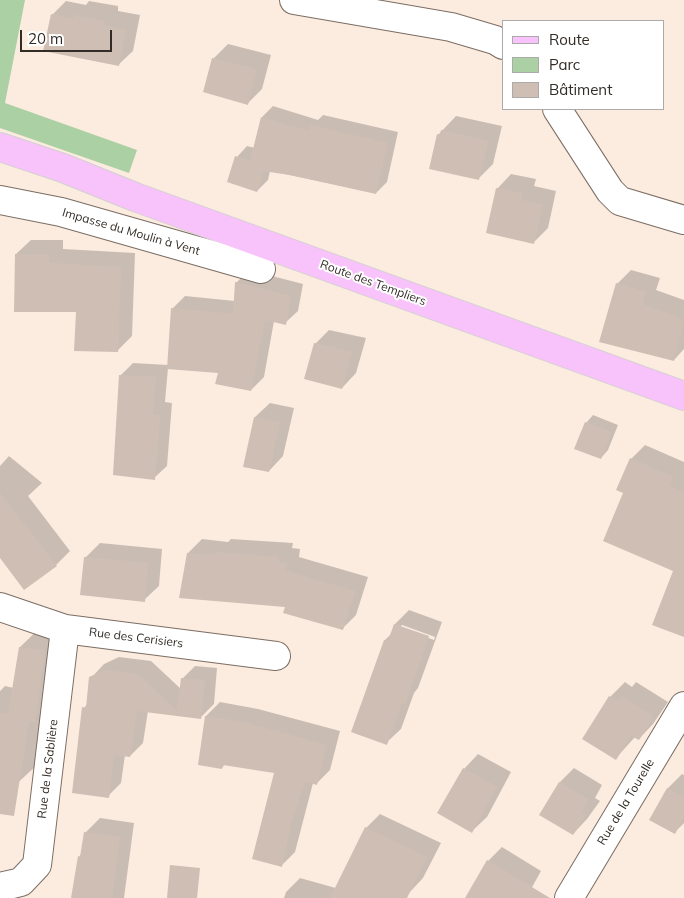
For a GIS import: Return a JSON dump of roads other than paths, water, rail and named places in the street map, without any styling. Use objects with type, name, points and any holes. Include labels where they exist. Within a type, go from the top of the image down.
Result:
[{"type":"main road","name":"Route des Templiers","points":[[0,147],[63,168],[135,197],[684,396]]},
{"type":"main road","name":"Route des Templiers","points":[[0,154],[63,168]]},
{"type":"street","points":[[294,0],[451,26],[495,40],[502,44]]},
{"type":"street","points":[[558,110],[610,191],[620,201],[684,220]]},
{"type":"street","name":"Impasse du Moulin à Vent","points":[[0,200],[61,212],[261,269]]},
{"type":"street","name":"Rue des Cerisiers","points":[[0,607],[65,629],[276,656]]},
{"type":"street","name":"Rue de la Sablière","points":[[0,887],[21,882],[37,864],[65,629]]},
{"type":"street","name":"Rue de la Tourelle","points":[[569,898],[684,706]]}]
